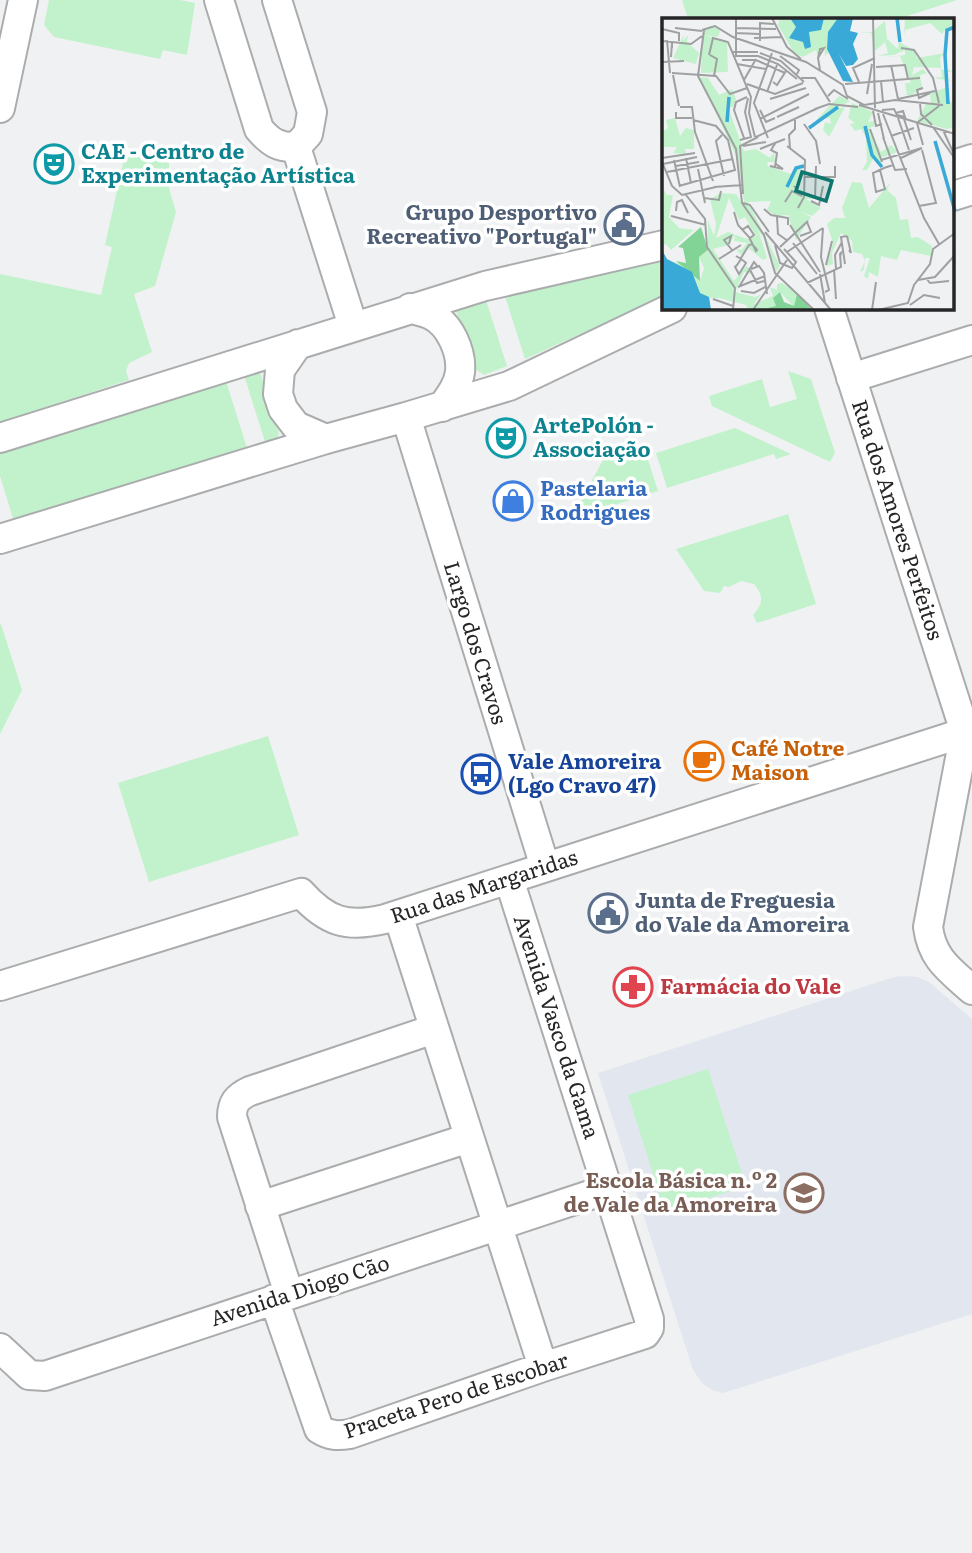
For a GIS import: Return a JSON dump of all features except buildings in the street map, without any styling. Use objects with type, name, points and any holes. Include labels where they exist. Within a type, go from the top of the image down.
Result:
[{"type":"street","points":[[0,108],[23,0]]},
{"type":"street","points":[[219,0],[259,129],[275,145],[284,148],[296,147],[308,134],[312,112],[276,0]]},
{"type":"street","points":[[296,147],[353,326]]},
{"type":"street","points":[[954,165],[972,159]]},
{"type":"street","points":[[954,196],[972,190]]},
{"type":"street","points":[[0,438],[485,286],[662,245]]},
{"type":"street","points":[[410,309],[432,315],[448,328],[456,349],[460,372],[453,392],[442,407]]},
{"type":"street","points":[[0,539],[509,386],[668,310]]},
{"type":"street","name":"Rua dos Amores Perfeitos","points":[[830,310],[969,731]]},
{"type":"street","points":[[851,377],[972,340]]},
{"type":"street","points":[[298,344],[280,370],[278,394],[283,409],[296,426],[326,439]]},
{"type":"street","name":"Largo dos Cravos","points":[[405,417],[545,867]]},
{"type":"street","points":[[969,731],[928,927],[929,941],[935,954],[972,990]]},
{"type":"street","name":"Rua das Margaridas","points":[[0,986],[301,893],[316,910],[348,923],[398,915],[969,731]]},
{"type":"street","name":"Avenida Vasco da Gama","points":[[509,879],[649,1320],[645,1334]]},
{"type":"street","points":[[398,915],[543,1367]]},
{"type":"street","name":"Praceta Pero de Escobar","points":[[435,1029],[256,1088],[236,1098],[232,1117],[261,1206],[281,1297],[319,1429],[328,1434],[350,1434],[645,1334]]},
{"type":"street","points":[[261,1206],[470,1138]]},
{"type":"street","name":"Avenida Diogo Cão","points":[[0,1348],[29,1375],[45,1376],[608,1189]]},
{"type":"shaded area","name":"Escola Básica n.º 2 de Vale da Amoreira","points":[[906,976],[929,982],[972,1019],[972,1314],[723,1393],[712,1390],[703,1384],[693,1370],[598,1073],[894,977]]},
{"type":"green space","points":[[49,0],[180,0],[195,3],[187,55],[163,50],[160,59],[54,37],[44,25]]},
{"type":"green space","points":[[682,0],[957,0],[901,18],[688,18]]},
{"type":"green space","points":[[125,154],[169,163],[169,188],[176,212],[155,286],[134,294],[152,352],[129,363],[126,371],[129,380],[0,422],[0,274],[101,295],[112,247],[105,245]]},
{"type":"green space","points":[[662,256],[662,297],[525,359],[503,290]]},
{"type":"green space","points":[[484,294],[507,366],[484,375],[475,369],[456,311],[458,306]]},
{"type":"green space","points":[[257,371],[261,375],[279,433],[276,441],[266,445],[243,372]]},
{"type":"green space","points":[[788,371],[811,379],[835,453],[830,462],[712,406],[709,396],[762,379],[770,407],[797,399]]},
{"type":"green space","points":[[225,378],[248,451],[15,525],[0,476],[0,450]]},
{"type":"green space","points":[[735,428],[791,454],[776,459],[774,454],[667,488],[656,453]]},
{"type":"green space","points":[[644,447],[658,491],[571,519],[603,460]]},
{"type":"green space","points":[[788,514],[816,604],[757,623],[753,615],[759,607],[761,596],[754,584],[741,581],[729,587],[724,586],[720,593],[704,591],[676,549]]},
{"type":"green space","points":[[0,625],[22,690],[0,734]]},
{"type":"green space","points":[[268,736],[299,835],[149,882],[118,783]]},
{"type":"green space","points":[[708,1069],[746,1186],[665,1212],[628,1095]]},
{"type":"place","name":"CAE - Centro de Experimentação Artística","points":[[54,164]]},
{"type":"place","name":"Grupo Desportivo Recreativo \"Portugal\"","points":[[624,225]]},
{"type":"place","name":"ArtePolón - Associação","points":[[506,438]]},
{"type":"place","name":"Pastelaria Rodrigues","points":[[513,501]]},
{"type":"place","name":"Café Notre Maison","points":[[704,761]]},
{"type":"place","name":"Vale Amoreira (Lgo Cravo 47)","points":[[481,774]]},
{"type":"place","name":"Junta de Freguesia do Vale da Amoreira","points":[[608,913]]},
{"type":"place","name":"Farmácia do Vale","points":[[633,987]]},
{"type":"place","name":"Escola Básica n.º 2 de Vale da Amoreira","points":[[804,1193]]}]
